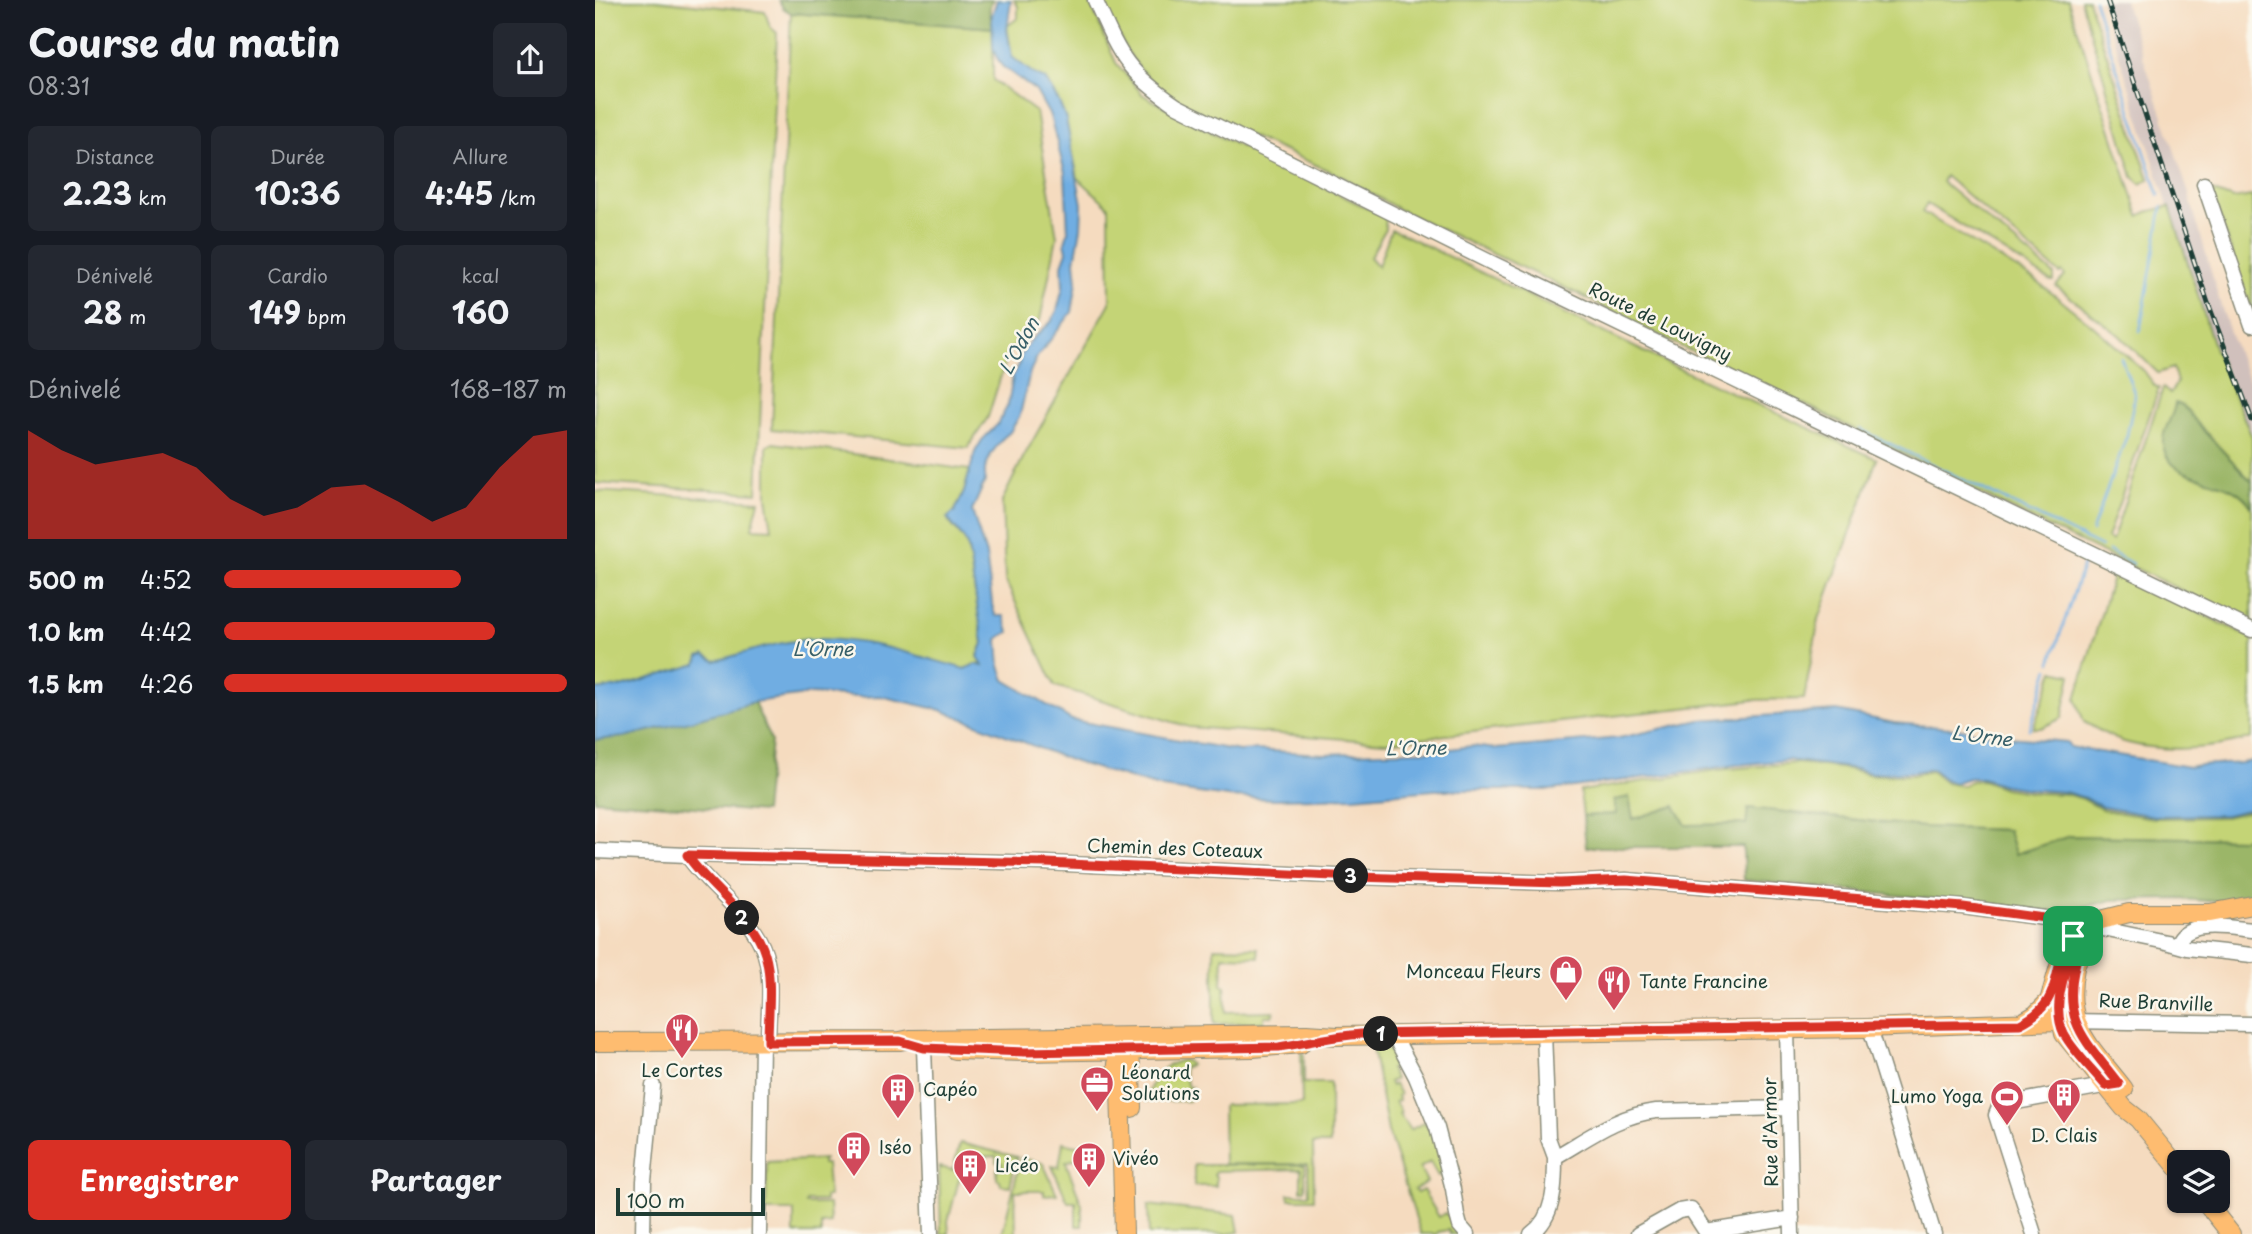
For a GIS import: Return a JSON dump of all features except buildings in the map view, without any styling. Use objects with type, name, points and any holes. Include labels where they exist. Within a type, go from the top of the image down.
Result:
[{"type":"main road","points":[[2020,1024],[2032,1018],[2052,995],[2064,949],[2081,931],[2101,920],[2129,913],[2210,913],[2252,905]]},
{"type":"main road","points":[[2081,931],[2060,996],[2067,1021],[2064,1034],[2112,1085],[2124,1108],[2138,1119],[2167,1154]]},
{"type":"main road","points":[[595,1042],[910,1039],[1279,1047],[1313,1043],[1337,1036],[1397,1034],[1787,1029],[2067,1021]]},
{"type":"main road","points":[[900,1041],[924,1048],[1025,1052],[1125,1043]]},
{"type":"main road","points":[[1125,1043],[1116,1073],[1126,1133],[1136,1234]]},
{"type":"main road","points":[[1124,1234],[1126,1133]]},
{"type":"main road","points":[[2214,1213],[2231,1234]]},
{"type":"street","name":"Route de Louvigny","points":[[1095,0],[1122,58],[1135,74],[1177,106],[1490,262],[2252,630]]},
{"type":"street","points":[[2204,184],[2252,325]]},
{"type":"street","name":"Chemin des Coteaux","points":[[595,851],[1046,863],[1560,883],[1626,880],[1963,907],[2044,918],[2081,931]]},
{"type":"street","points":[[687,855],[698,872],[748,924],[763,947],[768,969],[761,1103],[759,1234]]},
{"type":"street","points":[[2177,944],[2182,934],[2191,929],[2252,930]]},
{"type":"street","points":[[2081,931],[2177,944],[2213,952],[2252,955]]},
{"type":"street","name":"Rue Branville","points":[[2067,1021],[2252,1024]]},
{"type":"street","points":[[1870,1027],[1934,1234]]},
{"type":"street","name":"Rue d'Armor","points":[[1787,1029],[1792,1234]]},
{"type":"street","points":[[1531,1234],[1543,1223],[1555,1180],[1555,1157],[1548,1138],[1544,1032]]},
{"type":"street","points":[[1397,1034],[1399,1045],[1416,1077],[1437,1128],[1460,1226],[1467,1234]]},
{"type":"street","points":[[924,1048],[931,1234]]},
{"type":"street","points":[[2034,1234],[1996,1115],[1997,1109],[2000,1105],[2112,1085]]},
{"type":"street","points":[[643,1234],[644,1181],[653,1086]]},
{"type":"street","points":[[1555,1157],[1634,1114],[1789,1108]]},
{"type":"street","points":[[1638,1234],[1679,1211],[1691,1209],[1706,1231],[1792,1218]]},
{"type":"shaded area","points":[[2101,0],[2124,0],[2188,191],[2221,306],[2252,387],[2252,437],[2215,350]]},
{"type":"green space","points":[[595,0],[656,0],[765,12],[770,27],[777,33],[757,493],[595,483]]},
{"type":"green space","points":[[779,0],[993,0],[990,10],[993,28],[791,13],[783,8]]},
{"type":"green space","points":[[1014,0],[1089,0],[1116,63],[1143,95],[1217,135],[1386,217],[1385,230],[1370,257],[1378,266],[1391,230],[1400,233],[1669,364],[1877,459],[1819,619],[1804,699],[1753,700],[1385,742],[1189,727],[1055,686],[1005,580],[1002,501],[1023,458],[1110,303],[1109,207],[1078,178],[1066,119],[1045,79],[1012,57],[1007,26],[1018,18],[1018,6]]},
{"type":"green space","points":[[1101,0],[2068,0],[2139,216],[2170,206],[2215,350],[2252,437],[2252,482],[2196,422],[2175,404],[2174,413],[2167,425],[2194,476],[2218,482],[2234,490],[2252,508],[2252,624],[2007,507],[1578,294],[1400,210],[1341,176],[1223,124],[1162,92],[1125,48]],"holes":[[[1945,176],[2060,274],[2062,272],[2065,276],[2056,286],[2119,335],[2158,373],[2173,368],[2177,382],[2170,394],[2163,388],[2112,541],[2107,538],[2159,388],[2144,371],[2092,325],[2035,280],[1922,212],[1927,204],[2054,281],[2054,275],[2050,271],[1942,182]]]},
{"type":"green space","points":[[2081,0],[2088,0],[2149,179],[2141,184],[2133,177]]},
{"type":"green space","points":[[791,13],[993,28],[993,80],[1036,112],[1057,237],[1040,320],[1008,353],[988,417],[968,448],[772,429]]},
{"type":"green space","points":[[2211,191],[2233,199],[2252,196],[2252,312]]},
{"type":"green space","points":[[2175,403],[2188,411],[2252,482],[2252,508],[2243,496],[2231,489],[2189,474],[2168,459],[2163,439]]},
{"type":"green space","points":[[773,443],[970,470],[964,492],[949,522],[968,548],[983,643],[978,655],[983,666],[977,664],[965,669],[884,647],[715,661],[705,655],[699,657],[698,664],[625,686],[595,690],[595,491],[759,501],[752,528],[772,529],[767,497],[767,446]]},
{"type":"green space","points":[[2113,574],[2252,638],[2252,738],[2207,747],[2158,748],[2122,742],[2084,722],[2076,699]]},
{"type":"green space","points":[[2054,671],[2071,675],[2062,718],[2041,728],[2033,728]]},
{"type":"green space","points":[[754,702],[771,741],[764,812],[595,800],[595,740],[655,729]]},
{"type":"green space","points":[[1796,763],[1849,769],[1872,775],[1912,775],[1931,771],[1946,783],[1962,786],[1971,781],[1983,780],[2004,788],[2065,794],[2083,799],[2103,810],[2154,818],[2225,817],[2252,811],[2252,836],[2244,839],[2070,836],[2015,854],[2008,830],[1923,827],[1749,808],[1747,824],[1686,825],[1675,806],[1633,819],[1629,797],[1616,814],[1583,816],[1580,791],[1717,770]]},
{"type":"green space","points":[[1629,797],[1633,819],[1675,806],[1686,825],[1746,824],[1748,808],[1923,827],[2008,830],[2015,854],[2070,836],[2244,839],[2252,836],[2252,896],[2227,902],[2179,899],[2112,900],[2064,912],[1744,880],[1743,847],[1586,847],[1583,816],[1616,814],[1614,800]]},
{"type":"green space","points":[[1214,947],[1258,948],[1259,957],[1223,956],[1222,985],[1225,986],[1226,1012],[1274,1011],[1272,1016],[1264,1016],[1264,1022],[1214,1024]]},
{"type":"green space","points":[[1372,1048],[1389,1050],[1400,1063],[1390,1069],[1395,1079],[1389,1082],[1391,1086],[1394,1084],[1400,1094],[1397,1096],[1399,1100],[1395,1102],[1401,1112],[1399,1114],[1410,1130],[1425,1122],[1434,1137],[1445,1173],[1438,1176],[1430,1162],[1420,1168],[1427,1182],[1414,1190],[1417,1193],[1423,1190],[1439,1217],[1446,1213],[1460,1234],[1450,1234],[1449,1230],[1437,1234],[1421,1234],[1388,1131]]},
{"type":"green space","points":[[1301,1053],[1304,1053],[1304,1083],[1330,1083],[1330,1144],[1313,1144],[1314,1199],[1289,1199],[1288,1194],[1309,1194],[1308,1164],[1224,1164],[1224,1105],[1302,1104]]},
{"type":"green space","points":[[1183,1060],[1190,1065],[1183,1068],[1188,1088],[1192,1087],[1188,1101],[1146,1101],[1158,1075],[1168,1066]]},
{"type":"green space","points":[[1063,1142],[1088,1148],[1087,1154],[1066,1162],[1082,1205],[1082,1226],[1076,1226],[1076,1202],[1068,1202],[1052,1166],[1059,1167]]},
{"type":"green space","points":[[960,1143],[1017,1157],[1010,1186],[1001,1185],[997,1179],[997,1169],[1001,1168],[1002,1163],[996,1162],[996,1156],[965,1157],[948,1221],[949,1234],[941,1234],[939,1167],[953,1170]]},
{"type":"green space","points":[[1021,1158],[1043,1163],[1057,1194],[1015,1191],[1016,1234],[1002,1234]]},
{"type":"green space","points":[[825,1159],[822,1164],[826,1164],[829,1197],[825,1197],[825,1201],[807,1201],[806,1204],[829,1204],[830,1223],[821,1224],[821,1234],[794,1234],[794,1211],[766,1211],[767,1162]]},
{"type":"green space","points":[[1194,1165],[1305,1165],[1305,1190],[1301,1190],[1301,1169],[1216,1171],[1216,1186],[1194,1186]]},
{"type":"green space","points":[[1148,1205],[1236,1215],[1239,1232],[1149,1234]]},
{"type":"water","name":"L'Orne","points":[[997,0],[1011,0],[1007,30],[1012,57],[1045,79],[1059,102],[1066,119],[1082,204],[1075,261],[1077,281],[1072,312],[1037,357],[1030,372],[1020,415],[1010,432],[991,454],[985,469],[985,481],[972,511],[986,555],[993,610],[996,616],[1004,616],[1009,632],[998,640],[1000,666],[1005,680],[1072,720],[1239,751],[1324,754],[1443,750],[1472,746],[1496,749],[1619,738],[1700,720],[1837,711],[1894,723],[2067,742],[2070,747],[2189,767],[2252,761],[2252,809],[2226,815],[2154,816],[2102,807],[2065,792],[2003,785],[1983,778],[1969,778],[1954,783],[1932,769],[1871,773],[1788,760],[1551,790],[1434,790],[1354,797],[1276,799],[1228,797],[1162,788],[1075,762],[941,710],[880,696],[812,694],[754,702],[624,737],[595,740],[595,690],[625,686],[697,664],[699,657],[705,655],[715,661],[791,642],[835,639],[892,649],[965,669],[975,664],[983,666],[978,657],[983,643],[968,548],[947,518],[955,511],[964,492],[975,452],[982,440],[998,424],[1008,405],[1013,376],[1021,355],[1030,341],[1051,322],[1057,311],[1063,287],[1062,265],[1067,251],[1065,242],[1068,232],[1065,173],[1050,116],[1036,91],[1002,66],[993,48],[992,15]]},
{"type":"waterway","points":[[2094,0],[2159,195]]},
{"type":"waterway","points":[[2140,331],[2162,207]]},
{"type":"waterway","points":[[2092,531],[2127,435],[2135,395],[2121,358]]},
{"type":"waterway","points":[[1860,429],[2101,547]]},
{"type":"waterway","points":[[2061,546],[2085,557]]},
{"type":"waterway","points":[[2109,551],[2133,564]]},
{"type":"waterway","points":[[2051,662],[2086,556]]},
{"type":"waterway","points":[[2029,729],[2049,669]]},
{"type":"railway","points":[[2107,0],[2208,303],[2252,420]]},
{"type":"place","name":"Monceau Fleurs","points":[[1566,1002]]},
{"type":"place","name":"Tante Francine","points":[[1614,1012]]},
{"type":"place","name":"Le Cortes","points":[[682,1060]]},
{"type":"place","name":"Léonard Solutions","points":[[1097,1113]]},
{"type":"place","name":"Capéo","points":[[898,1120]]},
{"type":"place","name":"D. Clais","points":[[2064,1125]]},
{"type":"place","name":"Lumo Yoga","points":[[2007,1127]]},
{"type":"place","name":"Iséo","points":[[854,1178]]},
{"type":"place","name":"Vivéo","points":[[1089,1189]]},
{"type":"place","name":"Licéo","points":[[970,1196]]},
{"type":"route","points":[[687,855],[1046,863],[1560,883],[1626,880],[1963,907],[2059,920],[2089,927],[2089,935],[2076,962],[2072,1001],[2074,1021],[2119,1084],[2106,1086],[2064,1034],[2060,1021],[2060,996],[2073,936],[2064,949],[2049,1001],[2032,1018],[2020,1024],[1361,1034],[1279,1047],[1025,1052],[924,1048],[900,1041],[768,1042],[769,981],[763,947],[748,924],[698,872],[687,855]]},
{"type":"water label","name":"L'Odon","points":[[1019,346]]}]
